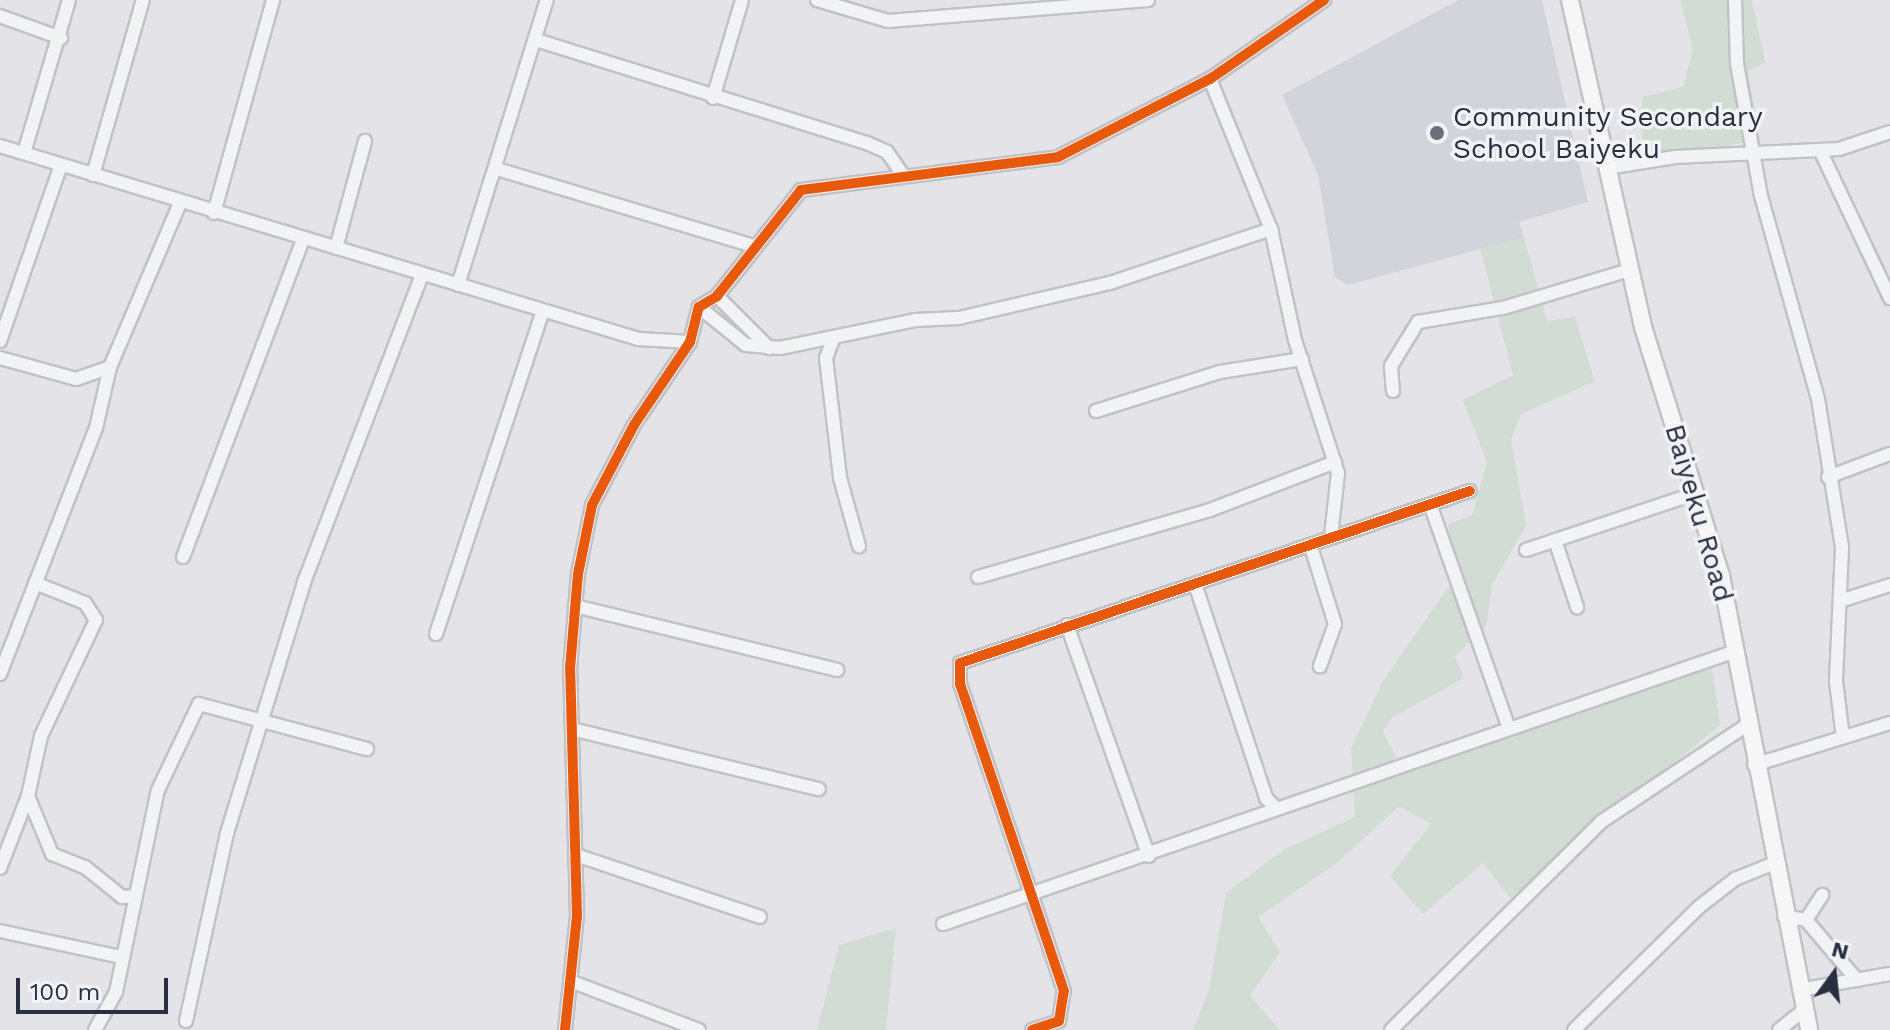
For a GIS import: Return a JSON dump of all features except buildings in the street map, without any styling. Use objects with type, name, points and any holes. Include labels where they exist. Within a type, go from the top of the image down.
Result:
[{"type":"main road","name":"Baiyeku Road","points":[[1570,0],[1630,270],[1721,576],[1754,765],[1809,1030]]},
{"type":"street","points":[[24,153],[61,38],[69,0]]},
{"type":"street","points":[[93,175],[143,0]]},
{"type":"street","points":[[214,213],[273,0]]},
{"type":"street","points":[[458,285],[497,169],[547,0]]},
{"type":"street","points":[[713,98],[742,0]]},
{"type":"street","points":[[820,0],[888,21],[999,6],[1148,0]]},
{"type":"street","points":[[1735,0],[1753,152],[1814,380],[1843,600],[1836,681],[1843,738]]},
{"type":"street","points":[[565,1030],[576,855],[572,729],[575,606],[592,505],[634,425],[690,342],[699,307],[717,296],[753,246],[801,190],[1058,157],[1210,79],[1317,2]]},
{"type":"street","points":[[0,16],[61,38]]},
{"type":"street","points":[[536,40],[713,98],[867,143],[887,152],[904,176]]},
{"type":"street","points":[[1210,79],[1271,229],[1302,359],[1335,462],[1331,536]]},
{"type":"street","points":[[1607,168],[1753,152],[1820,150],[1890,132]]},
{"type":"street","points":[[336,248],[365,141]]},
{"type":"street","points":[[0,146],[180,203],[639,339],[690,342]]},
{"type":"street","points":[[1820,150],[1890,298]]},
{"type":"street","points":[[0,341],[61,165]]},
{"type":"street","points":[[497,169],[753,246]]},
{"type":"street","points":[[0,674],[96,428],[110,367],[180,203]]},
{"type":"street","points":[[699,307],[746,345],[769,348],[959,318],[1110,283],[1271,229]]},
{"type":"street","points":[[183,557],[303,239]]},
{"type":"street","points":[[1393,391],[1391,366],[1418,322],[1503,308],[1630,270]]},
{"type":"street","points":[[186,1021],[212,890],[304,582],[422,274]]},
{"type":"street","points":[[717,296],[769,348]]},
{"type":"street","points":[[436,634],[543,311]]},
{"type":"street","points":[[834,337],[826,358],[840,478],[859,546]]},
{"type":"street","points":[[810,342],[826,358]]},
{"type":"street","points":[[0,358],[76,379],[110,367]]},
{"type":"street","points":[[1096,411],[1220,372],[1302,359]]},
{"type":"street","points":[[1828,477],[1890,454]]},
{"type":"street","points":[[978,577],[1195,515],[1335,462]]},
{"type":"street","points":[[1032,1030],[1059,1021],[1064,1009],[1036,910],[1035,894],[958,671],[966,659],[1196,587],[1311,547],[1331,536],[1431,507],[1470,491]]},
{"type":"street","points":[[1526,550],[1696,493]]},
{"type":"street","points":[[1431,507],[1509,728]]},
{"type":"street","points":[[1555,540],[1577,607]]},
{"type":"street","points":[[1311,547],[1335,624],[1320,666]]},
{"type":"street","points":[[0,868],[28,796],[41,736],[96,620],[85,603],[35,583]]},
{"type":"street","points":[[1843,600],[1890,585]]},
{"type":"street","points":[[1196,587],[1271,803]]},
{"type":"street","points":[[575,606],[837,670]]},
{"type":"street","points":[[1067,625],[1149,856]]},
{"type":"street","points":[[943,924],[1149,856],[1261,814],[1271,803],[1509,728],[1733,652]]},
{"type":"street","points":[[95,1030],[116,992],[158,790],[199,704],[367,749]]},
{"type":"street","points":[[1754,765],[1890,723]]},
{"type":"street","points":[[1391,1030],[1601,822],[1747,725]]},
{"type":"street","points":[[572,729],[819,789]]},
{"type":"street","points":[[28,796],[52,854],[85,867],[122,897],[136,896]]},
{"type":"street","points":[[576,855],[760,917]]},
{"type":"street","points":[[1574,1030],[1699,907],[1735,879],[1775,863]]},
{"type":"street","points":[[1806,920],[1822,895]]},
{"type":"street","points":[[1784,916],[1806,920],[1857,980]]},
{"type":"street","points":[[0,931],[121,957]]},
{"type":"street","points":[[1799,990],[1890,974]]},
{"type":"street","points":[[570,981],[699,1030]]},
{"type":"street","points":[[1779,1030],[1804,1010]]},
{"type":"shaded area","name":"Community Secondary School Baiyeku","points":[[1458,0],[1542,0],[1588,202],[1519,222],[1524,237],[1348,285],[1335,277],[1318,175],[1282,95]]},
{"type":"shaded area","points":[[1680,0],[1752,0],[1765,62],[1748,71],[1760,140],[1642,160],[1642,97],[1683,87],[1693,49]]},
{"type":"shaded area","points":[[1524,237],[1547,321],[1575,317],[1595,381],[1521,414],[1511,440],[1526,526],[1492,585],[1486,627],[1455,656],[1464,678],[1393,717],[1383,731],[1404,774],[1712,668],[1720,725],[1510,898],[1483,863],[1423,914],[1390,876],[1431,824],[1399,806],[1337,863],[1258,917],[1280,952],[1250,996],[1280,1030],[1193,1030],[1209,990],[1226,893],[1285,849],[1355,817],[1351,748],[1383,681],[1458,573],[1448,524],[1472,515],[1487,463],[1463,400],[1513,375],[1480,248]]},
{"type":"shaded area","points":[[896,928],[886,1030],[817,1030],[839,945]]},
{"type":"cycle path","points":[[565,1030],[577,915],[570,669],[578,574],[592,505],[634,425],[690,342],[699,307],[717,296],[801,190],[1058,157],[1210,79],[1324,0]]},
{"type":"cycle path","points":[[1032,1030],[1059,1021],[1064,991],[960,684],[960,663],[1470,491]]},
{"type":"place","name":"Community Secondary School Baiyeku","points":[[1437,133]]}]
